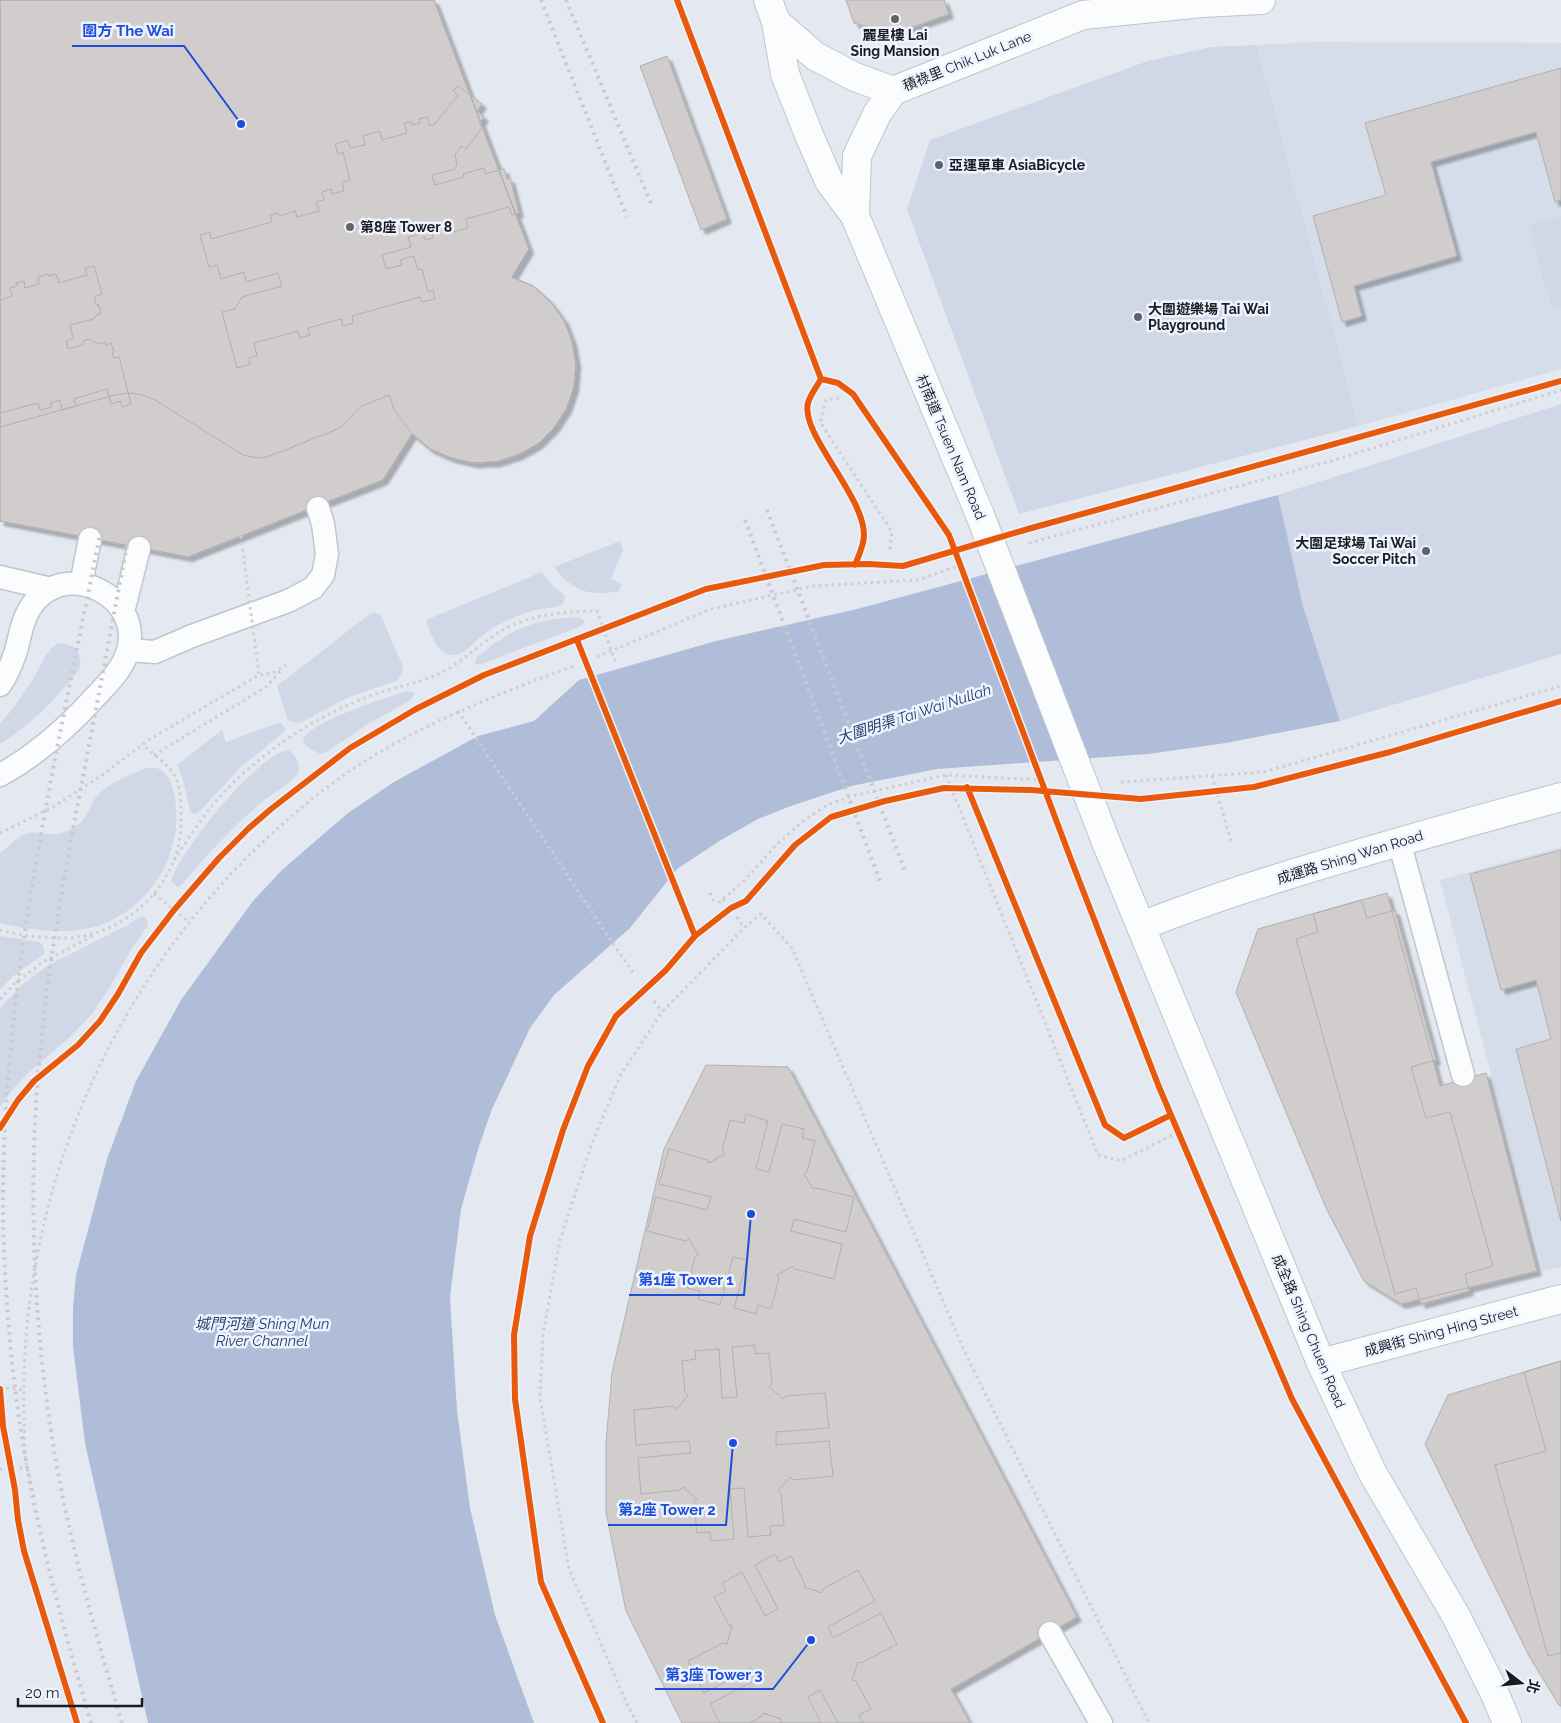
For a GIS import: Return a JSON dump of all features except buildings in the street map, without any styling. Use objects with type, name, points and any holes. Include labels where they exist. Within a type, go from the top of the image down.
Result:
[{"type":"street","name":"積祿里 Chik Luk Lane","points":[[855,216],[858,156],[877,114],[893,91],[1087,8],[1261,0]]},
{"type":"street","points":[[772,11],[815,56],[855,77],[893,91]]},
{"type":"street","name":"村南道 Tsuen Nam Road","points":[[772,11],[785,74],[809,135],[829,181],[855,216],[980,515],[1106,842],[1141,926]]},
{"type":"street","name":"成運路 Shing Wan Road","points":[[1141,926],[1243,889],[1399,841],[1561,797]]},
{"type":"street","name":"成全路 Shing Chuen Road","points":[[1141,926],[1321,1363],[1372,1472],[1456,1616],[1495,1694],[1507,1723]]},
{"type":"street","name":"成興街 Shing Hing Street","points":[[1321,1363],[1561,1299]]},
{"type":"lane","points":[[128,650],[155,652],[192,636],[288,601],[313,588],[323,575],[327,554],[323,524],[318,508]]},
{"type":"lane","points":[[81,584],[90,538]]},
{"type":"lane","points":[[124,612],[139,548]]},
{"type":"lane","points":[[0,577],[51,589]]},
{"type":"lane","points":[[0,685],[15,652],[28,611],[38,598],[51,589],[67,584],[81,584],[100,589],[113,598],[124,612],[129,628],[130,644],[125,661],[115,675],[77,716],[48,743],[17,766],[0,775]]},
{"type":"lane","points":[[1399,841],[1463,1075]]},
{"type":"lane","points":[[1050,1633],[1101,1723]]},
{"type":"path","points":[[1024,544],[1331,461],[1561,390]]},
{"type":"path","points":[[839,398],[826,400],[820,422],[892,532],[890,549]]},
{"type":"path","points":[[241,536],[259,675]]},
{"type":"path","points":[[597,658],[711,609],[814,586],[918,580],[961,566]]},
{"type":"path","points":[[0,999],[16,982],[43,962],[125,920],[146,904],[162,883],[174,860],[198,824],[226,790],[258,761],[292,735],[329,714],[369,696],[426,679],[442,672],[458,664],[489,638],[510,626],[532,617],[597,610],[616,664]]},
{"type":"path","points":[[593,633],[610,626]]},
{"type":"path","points":[[0,833],[60,802],[100,777],[150,739],[259,675],[273,673],[286,665],[266,687],[154,755]]},
{"type":"path","points":[[34,1496],[25,1454],[23,1390],[27,1316],[38,1247],[55,1180],[78,1113],[106,1050],[141,990],[189,922],[225,880],[274,831],[327,787],[394,743],[458,711],[574,666]]},
{"type":"path","points":[[1113,782],[1264,772],[1561,686]]},
{"type":"path","points":[[458,711],[635,975]]},
{"type":"path","points":[[142,744],[172,772],[177,781],[182,808],[181,834],[174,860]]},
{"type":"path","points":[[1038,774],[1043,782]]},
{"type":"path","points":[[710,893],[716,902],[720,902],[747,878],[776,845],[802,822],[827,805],[852,796],[946,776],[1043,782]]},
{"type":"path","points":[[946,776],[948,788],[1098,1155],[1121,1161],[1178,1132]]},
{"type":"path","points":[[1212,776],[1231,841]]},
{"type":"path","points":[[948,788],[959,788]]},
{"type":"path","points":[[1207,792],[1226,790]]},
{"type":"path","points":[[154,894],[177,907],[189,922]]},
{"type":"path","points":[[723,899],[726,903]]},
{"type":"path","points":[[169,917],[177,907]]},
{"type":"path","points":[[637,1723],[569,1569],[540,1398],[542,1334],[560,1240],[592,1143],[620,1074],[662,1012],[744,928],[761,914],[792,948],[967,1357],[1149,1723]]},
{"type":"path","points":[[737,917],[744,928]]},
{"type":"path","points":[[0,930],[50,938],[76,937],[101,931]]},
{"type":"path","points":[[654,1001],[662,1012]]},
{"type":"path","points":[[1175,1124],[1182,1141]]},
{"type":"path","points":[[1,1397],[0,1388],[23,1390]]},
{"type":"path","points":[[0,1469],[9,1465],[28,1468]]},
{"type":"path","points":[[9,1465],[12,1476]]},
{"type":"shaded area","points":[[1311,42],[1561,43],[1561,369],[1359,426],[1257,45]]},
{"type":"shaded area","name":"大圍遊樂場 Tai Wai Playground","points":[[1257,45],[1359,426],[1019,514],[907,209],[930,140],[1148,61],[1212,47]]},
{"type":"shaded area","points":[[1561,216],[1561,307],[1552,309],[1528,226]]},
{"type":"shaded area","name":"大圍足球場 Tai Wai Soccer Pitch","points":[[1561,404],[1561,654],[1340,721],[1303,606],[1278,495]]},
{"type":"shaded area","points":[[620,541],[623,550],[611,579],[622,584],[619,591],[599,593],[582,590],[568,582],[554,567]]},
{"type":"shaded area","points":[[542,572],[565,597],[562,605],[535,610],[508,620],[489,631],[458,654],[453,655],[443,652],[436,644],[426,620]]},
{"type":"shaded area","points":[[371,613],[377,613],[381,616],[402,664],[403,670],[398,680],[347,698],[300,723],[288,720],[277,686]]},
{"type":"shaded area","points":[[579,617],[584,620],[581,626],[479,665],[475,663],[476,658],[488,648],[523,627],[549,620]]},
{"type":"shaded area","points":[[58,643],[69,645],[76,649],[80,659],[79,669],[45,708],[28,724],[0,744],[0,724],[24,693],[49,651]]},
{"type":"shaded area","points":[[407,691],[414,694],[411,700],[366,725],[327,752],[320,754],[306,746],[303,740],[308,733],[319,726],[350,711]]},
{"type":"shaded area","points":[[281,723],[285,728],[283,733],[242,766],[198,813],[194,814],[190,811],[183,780],[177,765],[222,730],[226,742]]},
{"type":"shaded area","points":[[288,750],[295,756],[298,762],[299,769],[296,776],[263,801],[241,821],[180,887],[177,887],[171,881],[177,867],[221,806],[258,768],[274,756]]},
{"type":"shaded area","points":[[146,768],[157,768],[166,775],[173,790],[176,819],[175,834],[168,858],[160,875],[146,895],[131,908],[107,923],[86,929],[49,931],[0,923],[0,853],[20,836],[28,833],[57,834],[77,826],[101,792],[119,780]]},
{"type":"shaded area","points":[[1561,847],[1561,1267],[1543,1271],[1440,880]]},
{"type":"shaded area","points":[[139,917],[144,917],[148,921],[148,925],[92,1014],[70,1037],[27,1074],[0,1107],[0,1008],[22,985],[47,966],[128,925]]},
{"type":"shaded area","points":[[0,936],[39,942],[43,946],[44,954],[12,977],[0,990]]},
{"type":"water","name":"城門河道 Shing Mun River Channel","points":[[1278,495],[1303,606],[1340,721],[1226,743],[1148,754],[937,769],[851,786],[788,807],[758,819],[721,840],[677,869],[630,928],[554,995],[530,1028],[492,1109],[479,1146],[461,1209],[450,1297],[457,1411],[470,1508],[495,1615],[534,1723],[148,1723],[85,1443],[73,1347],[73,1308],[76,1275],[107,1159],[136,1081],[181,1000],[253,901],[282,870],[348,813],[394,782],[478,736],[534,721],[579,680],[716,641],[857,609]]},
{"type":"railway","points":[[541,0],[627,217]]},
{"type":"railway","points":[[566,0],[652,206]]},
{"type":"railway","points":[[767,510],[905,871]]},
{"type":"railway","points":[[745,520],[880,881]]},
{"type":"railway","points":[[91,1723],[38,1523],[20,1426],[6,1286],[3,1217],[5,1131],[11,1044],[21,959],[49,788],[100,534]]},
{"type":"railway","points":[[122,1723],[80,1571],[65,1509],[52,1438],[38,1316],[33,1194],[36,1105],[44,1011],[74,824],[128,540]]},
{"type":"cycle path","points":[[677,0],[821,379],[809,400],[808,416],[813,431],[854,502],[861,519],[864,539],[855,565]]},
{"type":"cycle path","points":[[821,379],[838,383],[853,394],[949,535],[1159,1087],[1292,1399],[1466,1723]]},
{"type":"cycle path","points":[[0,1128],[18,1100],[34,1081],[78,1045],[100,1021],[141,953],[174,910],[219,858],[249,828],[350,748],[416,709],[484,675],[706,589],[824,565],[868,564],[903,566],[1028,529],[1561,381]]},
{"type":"cycle path","points":[[577,640],[695,936]]},
{"type":"cycle path","points":[[603,1723],[541,1582],[515,1399],[514,1335],[530,1236],[563,1130],[588,1066],[616,1016],[666,970],[695,936],[731,908],[746,901],[795,845],[831,817],[885,801],[944,788],[1031,790],[1141,799],[1254,787],[1390,752],[1561,701]]},
{"type":"cycle path","points":[[967,787],[1105,1125],[1124,1138],[1171,1115]]},
{"type":"cycle path","points":[[0,1389],[3,1426],[24,1551],[77,1723]]},
{"type":"place","name":"麗星樓 Lai Sing Mansion","points":[[895,19]]},
{"type":"place","name":"圍方 The Wai","points":[[241,124]]},
{"type":"place","name":"亞運單車 AsiaBicycle","points":[[939,165]]},
{"type":"place","name":"第8座 Tower 8","points":[[350,227]]},
{"type":"place","name":"大圍遊樂場 Tai Wai Playground","points":[[1138,317]]},
{"type":"place","name":"大圍足球場 Tai Wai Soccer Pitch","points":[[1426,551]]},
{"type":"place","name":"第1座 Tower 1","points":[[751,1214]]},
{"type":"place","name":"第2座 Tower 2","points":[[733,1443]]},
{"type":"place","name":"第3座 Tower 3","points":[[811,1640]]},
{"type":"water label","name":"大圍明渠 Tai Wai Nullah","points":[[914,714]]}]
